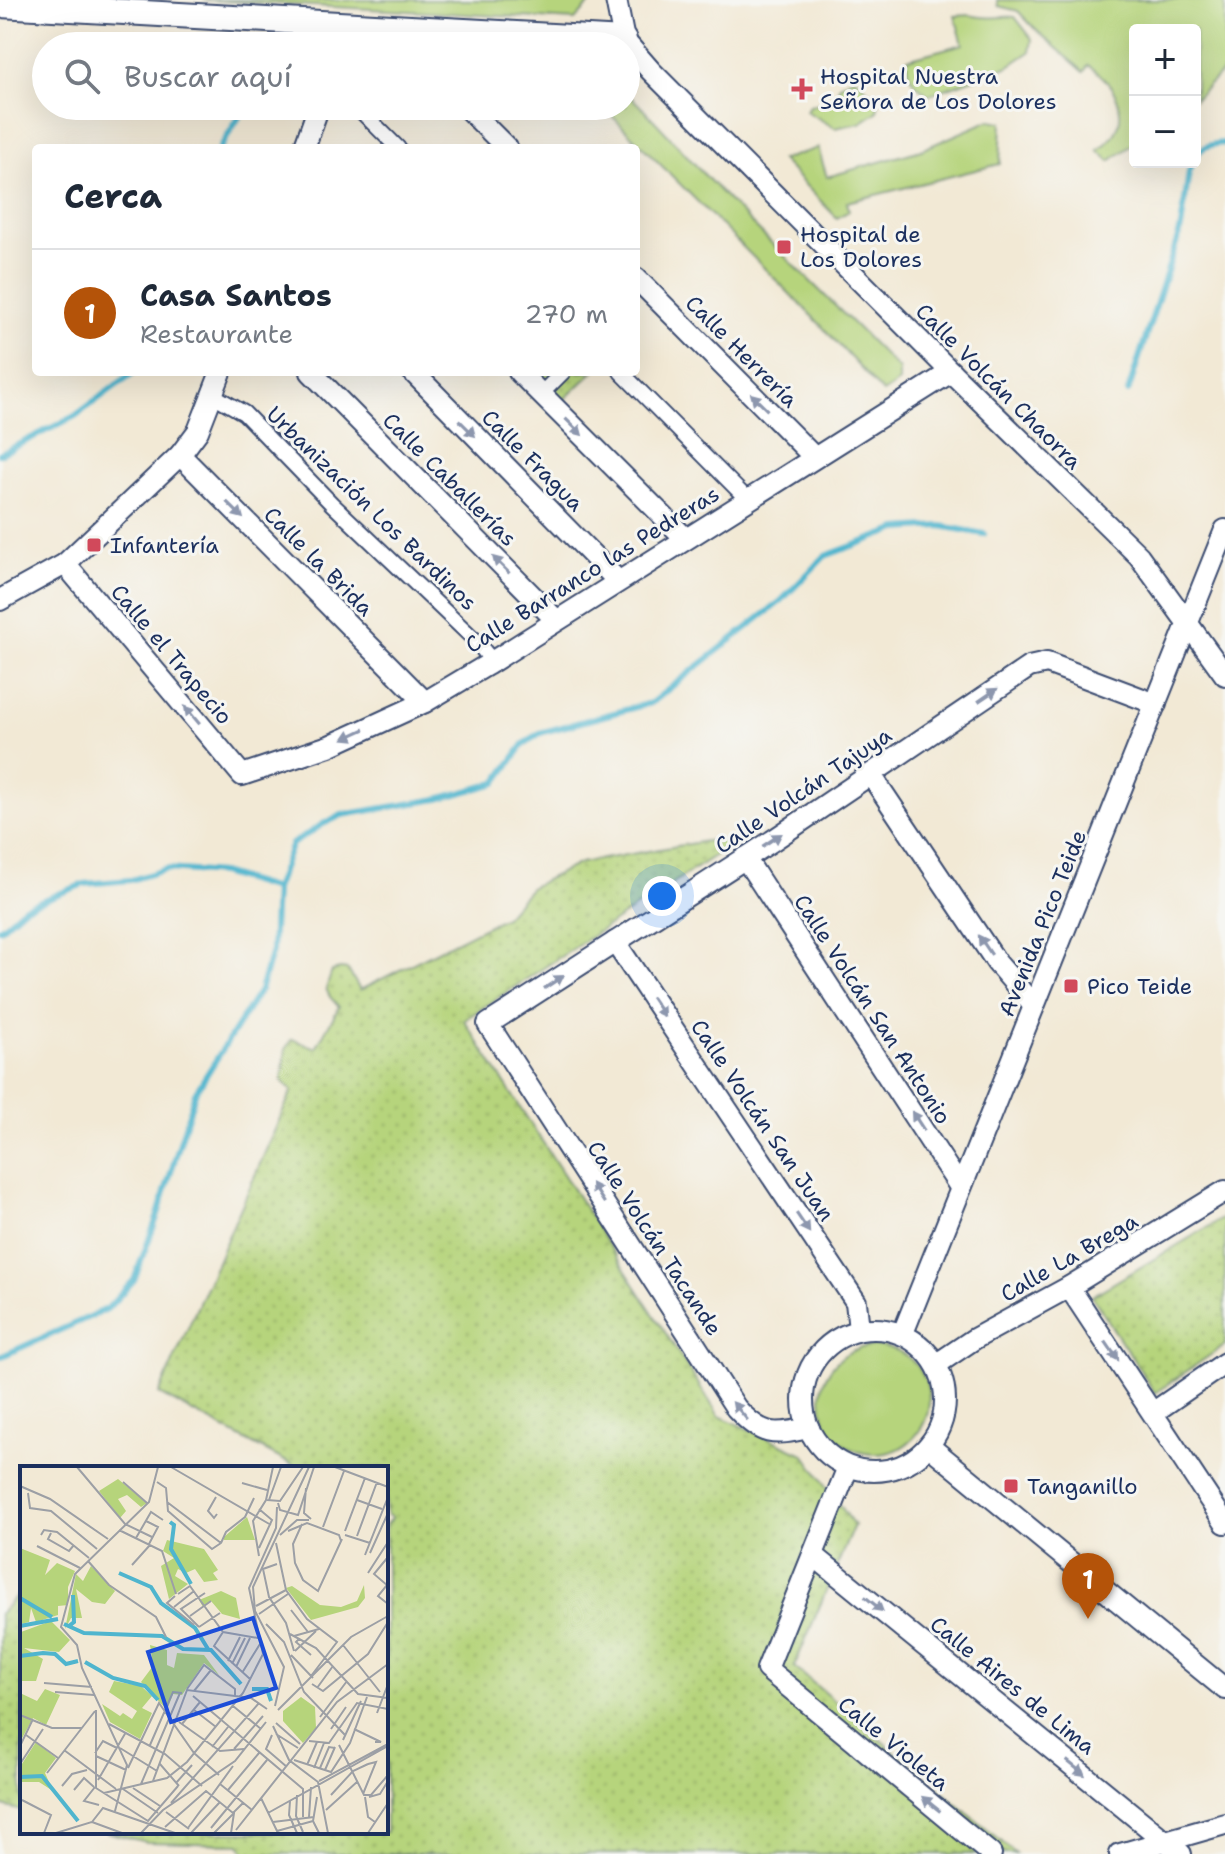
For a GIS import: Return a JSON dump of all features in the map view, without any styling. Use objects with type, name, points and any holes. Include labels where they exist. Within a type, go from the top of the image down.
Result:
[{"type":"street","points":[[616,0],[622,32]]},
{"type":"street","points":[[0,5],[159,12],[315,32]]},
{"type":"street","name":"Calle Volcán Chaorra","points":[[640,58],[951,372],[1139,556],[1225,675]]},
{"type":"street","points":[[305,144],[314,120]]},
{"type":"street","points":[[370,120],[394,144]]},
{"type":"street","points":[[479,120],[503,144]]},
{"type":"street","name":"Calle Herrería","points":[[640,288],[814,457]]},
{"type":"street","name":"Calle Barranco las Pedreras","points":[[242,775],[329,746],[425,702],[951,372]]},
{"type":"street","points":[[0,600],[65,564],[180,455],[198,431],[220,376]]},
{"type":"street","name":"Calle Caballerías","points":[[315,376],[556,620]]},
{"type":"street","name":"Calle Fragua","points":[[417,376],[618,581]]},
{"type":"street","points":[[523,376],[685,538]]},
{"type":"street","points":[[541,394],[559,376]]},
{"type":"street","points":[[625,376],[747,499]]},
{"type":"street","name":"Urbanización Los Bardinos","points":[[213,395],[244,413],[332,504],[460,624],[493,662]]},
{"type":"street","name":"Calle la Brida","points":[[180,455],[425,702]]},
{"type":"street","name":"Avenida Pico Teide","points":[[903,1333],[1225,530]]},
{"type":"street","name":"Calle el Trapecio","points":[[65,564],[242,775]]},
{"type":"street","name":"Calle Volcán Tajuya","points":[[488,1024],[871,775],[1029,667],[1047,663],[1156,704]]},
{"type":"street","points":[[871,775],[997,963],[1034,1006]]},
{"type":"street","name":"Calle Volcán San Antonio","points":[[745,858],[960,1187]]},
{"type":"street","name":"Calle Volcán San Juan","points":[[615,942],[856,1302],[859,1329]]},
{"type":"street","name":"Calle Volcán Tacande","points":[[488,1024],[736,1408],[764,1432],[779,1435],[809,1428]]},
{"type":"street","name":"Calle La Brega","points":[[937,1364],[1225,1191]]},
{"type":"street","points":[[1069,1287],[1225,1523]]},
{"type":"street","points":[[859,1329],[903,1333],[923,1346],[937,1364],[946,1392],[943,1421],[929,1446],[906,1464],[877,1472],[848,1467],[832,1458],[818,1444],[809,1428],[803,1403],[806,1378],[818,1355],[837,1338],[859,1329]]},
{"type":"street","points":[[1154,1412],[1225,1363]]},
{"type":"street","points":[[929,1446],[1225,1689]]},
{"type":"street","points":[[813,1555],[848,1467]]},
{"type":"street","name":"Calle Violeta","points":[[813,1555],[767,1669],[991,1854]]},
{"type":"street","name":"Calle Aires de Lima","points":[[813,1555],[1173,1847]]},
{"type":"street","points":[[1120,1854],[1173,1847],[1225,1824]]},
{"type":"green space","points":[[203,0],[590,0],[591,3],[575,20]]},
{"type":"green space","points":[[997,0],[1225,0],[1225,69],[1201,93],[1201,24],[1129,24],[1129,147],[1110,161],[1098,150],[1110,140],[1120,118],[1119,106],[1108,84],[1088,65],[1084,72],[1018,11],[998,6]]},
{"type":"green space","points":[[955,16],[1015,17],[1032,39],[1030,52],[1009,66],[929,95],[912,80],[907,59],[963,44]]},
{"type":"green space","points":[[854,77],[879,100],[877,112],[860,123],[835,128],[806,111],[809,106],[833,101],[840,85]]},
{"type":"green space","points":[[640,106],[737,209],[899,370],[899,382],[883,393],[817,321],[616,120],[640,120]]},
{"type":"green space","points":[[990,120],[1002,122],[1000,164],[847,202],[849,211],[837,218],[781,160],[818,148],[827,177],[921,150]]},
{"type":"green space","points":[[523,376],[589,376],[555,408]]},
{"type":"green space","points":[[706,841],[737,841],[464,1020],[719,1416],[804,1454],[854,1525],[794,1667],[1016,1854],[246,1854],[240,1844],[146,1842],[114,1834],[388,1834],[388,1522],[392,1518],[388,1515],[388,1466],[294,1466],[159,1394],[292,1091],[282,1081],[286,1048],[292,1039],[316,1048],[339,1007],[326,989],[332,971],[348,970],[360,990],[505,917],[531,887],[580,863]]},
{"type":"green space","points":[[1225,1217],[1225,1345],[1155,1393],[1092,1296]]},
{"type":"green space","points":[[875,1346],[896,1350],[914,1361],[925,1379],[929,1400],[925,1421],[914,1439],[896,1450],[875,1454],[854,1450],[836,1439],[825,1421],[821,1400],[825,1379],[836,1361],[854,1350]]},
{"type":"green space","points":[[20,1592],[20,1810],[0,1805],[0,1613]]},
{"type":"waterway","points":[[222,144],[237,120]]},
{"type":"waterway","points":[[1201,151],[1225,143]]},
{"type":"waterway","points":[[1128,392],[1181,228],[1190,168]]},
{"type":"waterway","points":[[0,454],[75,416],[129,376]]},
{"type":"waterway","points":[[0,1357],[107,1309],[134,1280],[158,1215],[195,1093],[260,990],[272,951],[275,889],[292,844],[342,815],[438,799],[496,783],[524,744],[540,733],[651,703],[781,601],[825,556],[898,529],[941,526],[984,534]]},
{"type":"waterway","points":[[0,929],[25,907],[84,884],[131,880],[167,869],[221,873],[275,889]]},
{"type":"place","name":"Hospital Nuestra Señora de Los Dolores","points":[[802,89]]},
{"type":"place","name":"Hospital de Los Dolores","points":[[784,247]]},
{"type":"place","name":"Infantería","points":[[94,545]]},
{"type":"place","name":"Pico Teide","points":[[1071,986]]},
{"type":"place","name":"Tanganillo","points":[[1011,1486]]},
{"type":"place","name":"Casa Santos","points":[[1088,1619]]}]
